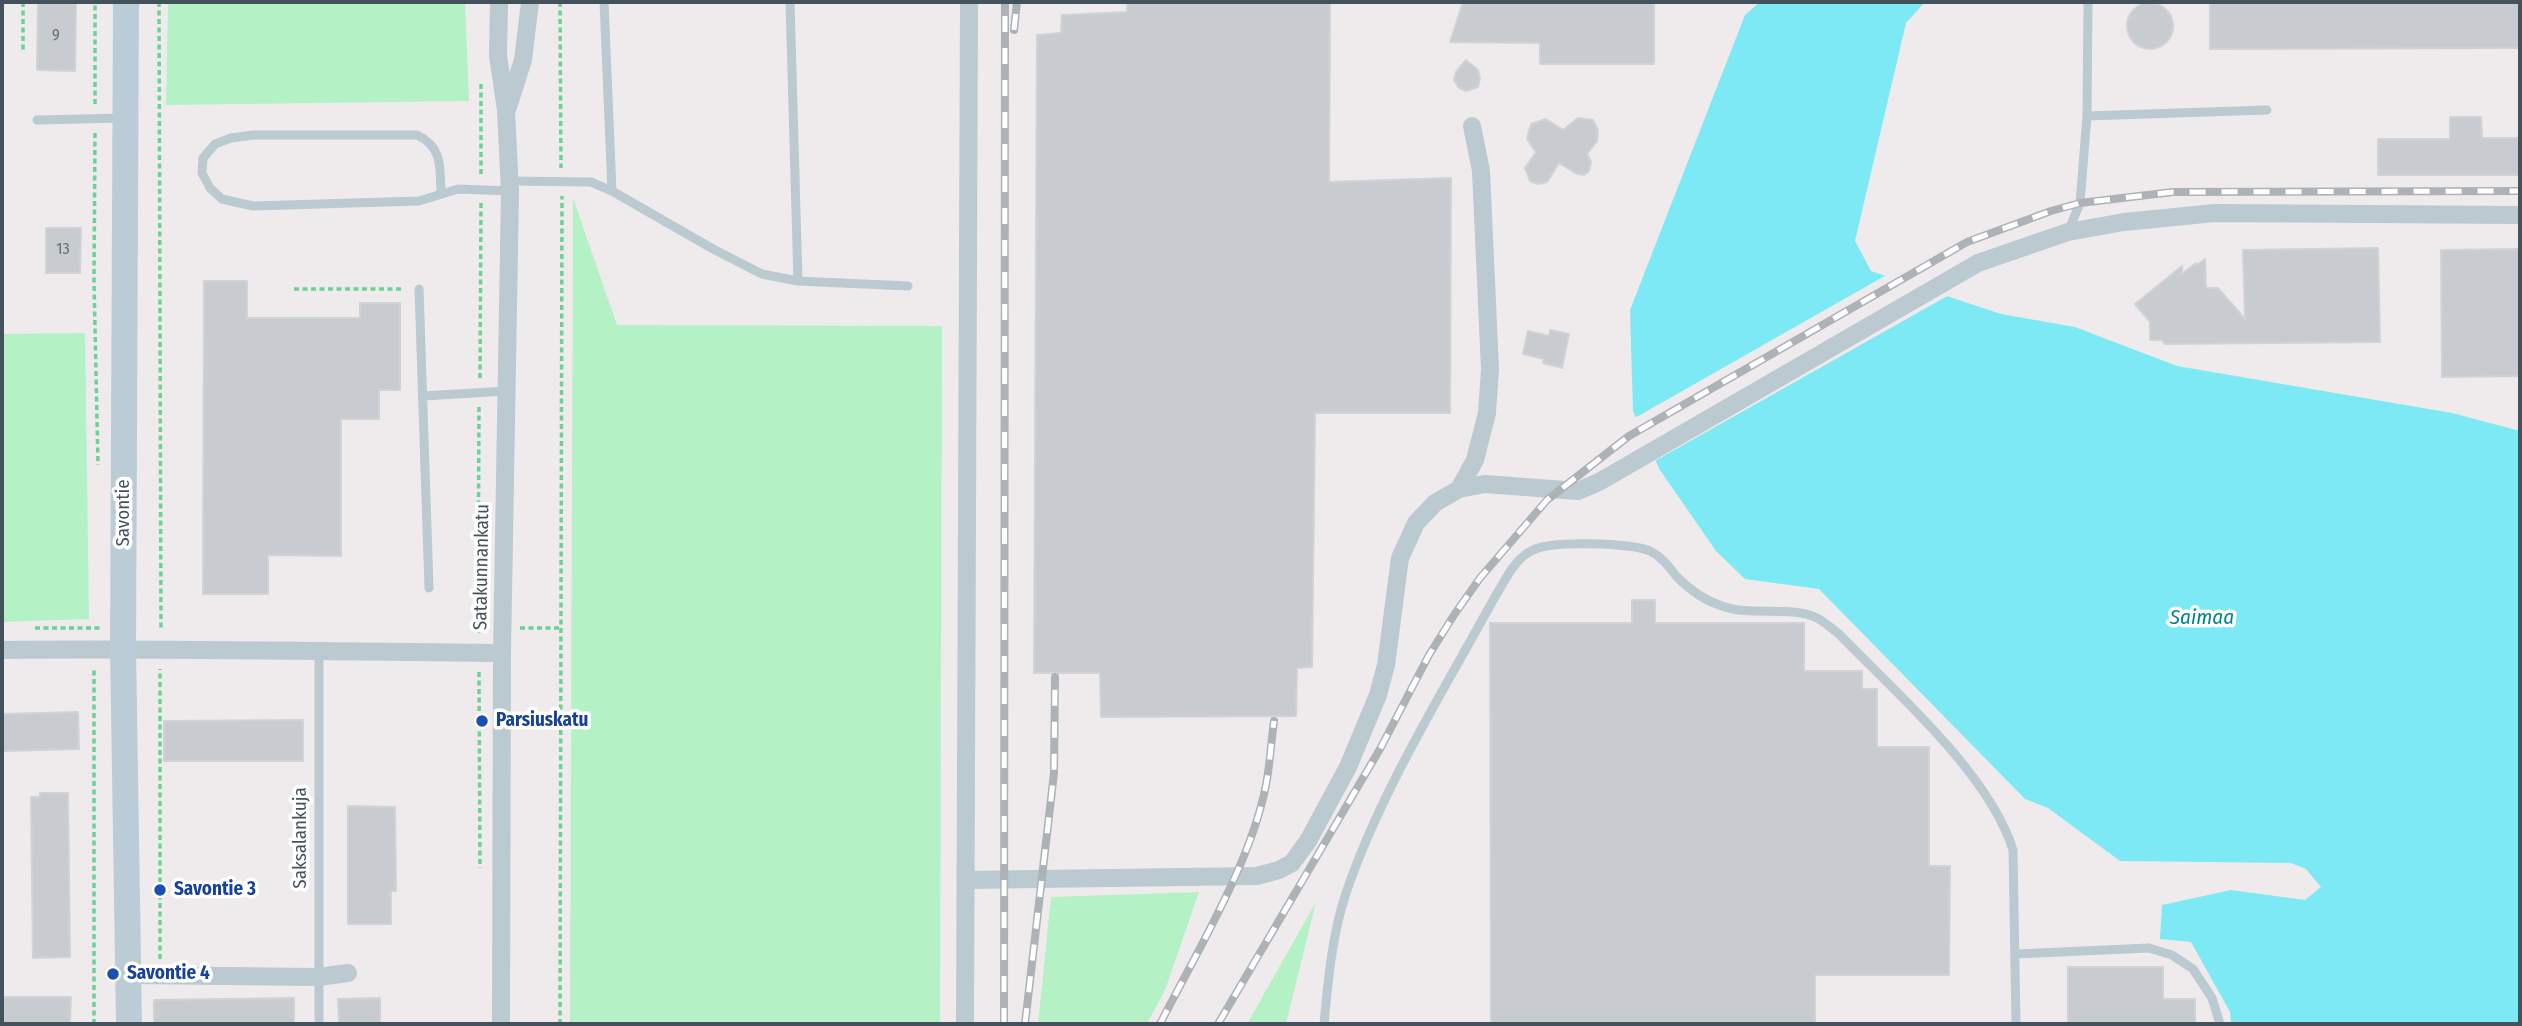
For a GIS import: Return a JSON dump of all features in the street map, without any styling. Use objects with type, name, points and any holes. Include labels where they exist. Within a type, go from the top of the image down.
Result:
[{"type":"street","name":"Savontie","points":[[126,2],[123,637],[128,1024]]},
{"type":"street","name":"Satakunnankatu","points":[[499,2],[498,56],[506,110],[509,186],[502,653],[501,1024]]},
{"type":"street","name":"Satakunnankatu","points":[[506,110],[523,60],[530,2]]},
{"type":"street","points":[[965,1024],[969,2]]},
{"type":"street","points":[[1459,489],[1475,460],[1487,413],[1490,369],[1481,171],[1472,126]]},
{"type":"street","points":[[966,880],[1257,876],[1292,863],[1308,841],[1348,767],[1378,695],[1385,665],[1400,558],[1416,523],[1435,503],[1459,489],[1485,484],[1578,491],[1599,482],[1978,263],[2068,232],[2124,222],[2215,214],[2520,215]]},
{"type":"street","points":[[2,650],[95,649],[123,637],[160,648],[319,653],[502,653]]},
{"type":"street","points":[[128,975],[318,977],[348,973]]},
{"type":"lane","points":[[604,2],[612,191]]},
{"type":"lane","points":[[790,2],[798,281]]},
{"type":"lane","points":[[2068,232],[2080,203],[2087,116],[2088,2]]},
{"type":"lane","points":[[2087,116],[2267,110]]},
{"type":"lane","points":[[37,120],[126,118]]},
{"type":"lane","points":[[441,194],[436,151],[429,141],[417,135],[242,136],[215,145],[203,158],[202,173],[210,188],[222,199],[253,206],[419,201],[458,189],[562,180],[590,182],[612,191],[762,274],[798,281],[908,286]]},
{"type":"lane","points":[[419,289],[429,588]]},
{"type":"lane","points":[[423,396],[507,391]]},
{"type":"lane","points":[[1324,1024],[1329,969],[1345,895],[1381,807],[1515,564],[1534,549],[1566,544],[1628,545],[1650,551],[1695,592],[1722,606],[1754,612],[1799,613],[1819,619],[1839,634],[1948,746],[2007,829],[2013,850],[2015,1024]]},
{"type":"lane","name":"Saksalankuja","points":[[319,653],[319,1024]]},
{"type":"lane","points":[[2016,954],[2149,948],[2172,955],[2193,969],[2212,998],[2220,1024]]},
{"type":"path","points":[[23,2],[23,51]]},
{"type":"path","points":[[95,2],[94,281],[98,475]]},
{"type":"path","points":[[156,975],[160,962],[159,2]]},
{"type":"path","points":[[560,2],[560,1024]]},
{"type":"path","points":[[480,871],[481,82]]},
{"type":"path","points":[[294,289],[419,289]]},
{"type":"path","points":[[28,628],[95,627],[123,637],[161,626]]},
{"type":"path","points":[[94,1024],[95,627]]},
{"type":"green space","points":[[168,2],[465,2],[469,101],[166,105]]},
{"type":"green space","points":[[573,198],[617,325],[942,326],[940,1024],[570,1024]]},
{"type":"green space","points":[[85,333],[89,619],[2,622],[2,334]]},
{"type":"green space","points":[[1199,892],[1165,990],[1147,1024],[1038,1024],[1051,897]]},
{"type":"green space","points":[[1316,902],[1286,1024],[1247,1024]]},
{"type":"water","name":"Saimaa","points":[[1760,2],[1925,2],[1906,23],[1855,241],[1871,271],[2001,314],[2075,327],[2177,366],[2452,413],[2520,431],[2520,1024],[2231,1024],[2230,1012],[2191,942],[2160,939],[2162,905],[2231,890],[2305,900],[2321,887],[2306,869],[2291,863],[2120,861],[2048,808],[2025,799],[1819,589],[1745,579],[1716,551],[1660,470],[1633,411],[1630,310],[1745,15]]},
{"type":"pier","points":[[1890,273],[1951,294],[1653,462],[1633,419]]},
{"type":"building","points":[[38,2],[76,2],[75,71],[37,70]]},
{"type":"building","points":[[1127,2],[1330,2],[1329,182],[1451,178],[1450,413],[1315,413],[1312,667],[1297,668],[1296,716],[1101,717],[1100,673],[1034,673],[1037,35],[1061,33],[1062,15],[1127,12]]},
{"type":"building","points":[[1463,2],[1654,2],[1654,64],[1540,64],[1540,43],[1450,42]]},
{"type":"building","points":[[2210,2],[2520,2],[2520,48],[2210,49]]},
{"type":"building","points":[[2150,3],[2166,10],[2173,26],[2166,42],[2150,49],[2134,42],[2127,26],[2134,10]]},
{"type":"building","points":[[1466,60],[1478,70],[1480,78],[1478,87],[1466,91],[1458,87],[1454,80],[1456,72]]},
{"type":"building","points":[[2450,117],[2481,117],[2482,138],[2520,138],[2520,175],[2378,175],[2378,139],[2450,139]]},
{"type":"building","points":[[1578,118],[1593,120],[1598,130],[1597,141],[1587,154],[1591,162],[1589,171],[1584,175],[1577,174],[1559,163],[1547,182],[1538,184],[1530,181],[1525,168],[1536,152],[1527,139],[1531,124],[1546,119],[1563,130]]},
{"type":"building","points":[[46,228],[81,228],[80,273],[46,273]]},
{"type":"building","points":[[2378,248],[2380,342],[2165,344],[2162,340],[2150,340],[2150,322],[2135,304],[2182,266],[2182,274],[2205,259],[2206,288],[2218,288],[2245,319],[2243,250]]},
{"type":"building","points":[[2520,249],[2520,376],[2442,377],[2441,250]]},
{"type":"building","points":[[204,281],[247,281],[247,318],[360,318],[360,303],[400,303],[400,390],[379,390],[379,419],[341,419],[341,556],[268,555],[268,594],[203,594]]},
{"type":"building","points":[[1550,330],[1569,334],[1562,368],[1543,363],[1544,359],[1523,354],[1528,331],[1549,336]]},
{"type":"building","points":[[1632,600],[1655,600],[1655,623],[1804,623],[1804,671],[1862,671],[1862,689],[1877,689],[1877,747],[1929,747],[1929,866],[1950,866],[1949,975],[1815,975],[1815,1024],[1491,1024],[1490,623],[1632,623]]},
{"type":"building","points":[[78,712],[79,749],[2,751],[2,714]]},
{"type":"building","points":[[303,720],[303,761],[164,761],[164,721]]},
{"type":"building","points":[[40,793],[68,793],[70,957],[33,958],[31,797],[40,797]]},
{"type":"building","points":[[348,806],[395,807],[396,891],[391,891],[391,924],[348,924]]},
{"type":"building","points":[[2068,967],[2163,967],[2163,999],[2195,999],[2195,1024],[2068,1024]]},
{"type":"building","points":[[2,997],[71,997],[70,1024],[2,1024]]},
{"type":"building","points":[[294,998],[294,1024],[154,1024],[154,1000]]},
{"type":"building","points":[[380,998],[380,1024],[339,1024],[338,999]]},
{"type":"railway","points":[[1004,1024],[1005,2]]},
{"type":"railway","points":[[1014,30],[1017,2]]},
{"type":"railway","points":[[1218,1024],[1380,749],[1429,655],[1454,615],[1480,578],[1547,500],[1629,436],[1967,242],[2080,203],[2173,192],[2520,191]]},
{"type":"railway","points":[[1025,1024],[1054,773],[1055,677]]},
{"type":"railway","points":[[1160,1024],[1221,907],[1248,845],[1266,785],[1274,721]]},
{"type":"place","name":"Parsiuskatu","points":[[482,721]]},
{"type":"place","name":"Savontie 3","points":[[160,890]]},
{"type":"place","name":"Savontie 4","points":[[113,974]]}]
